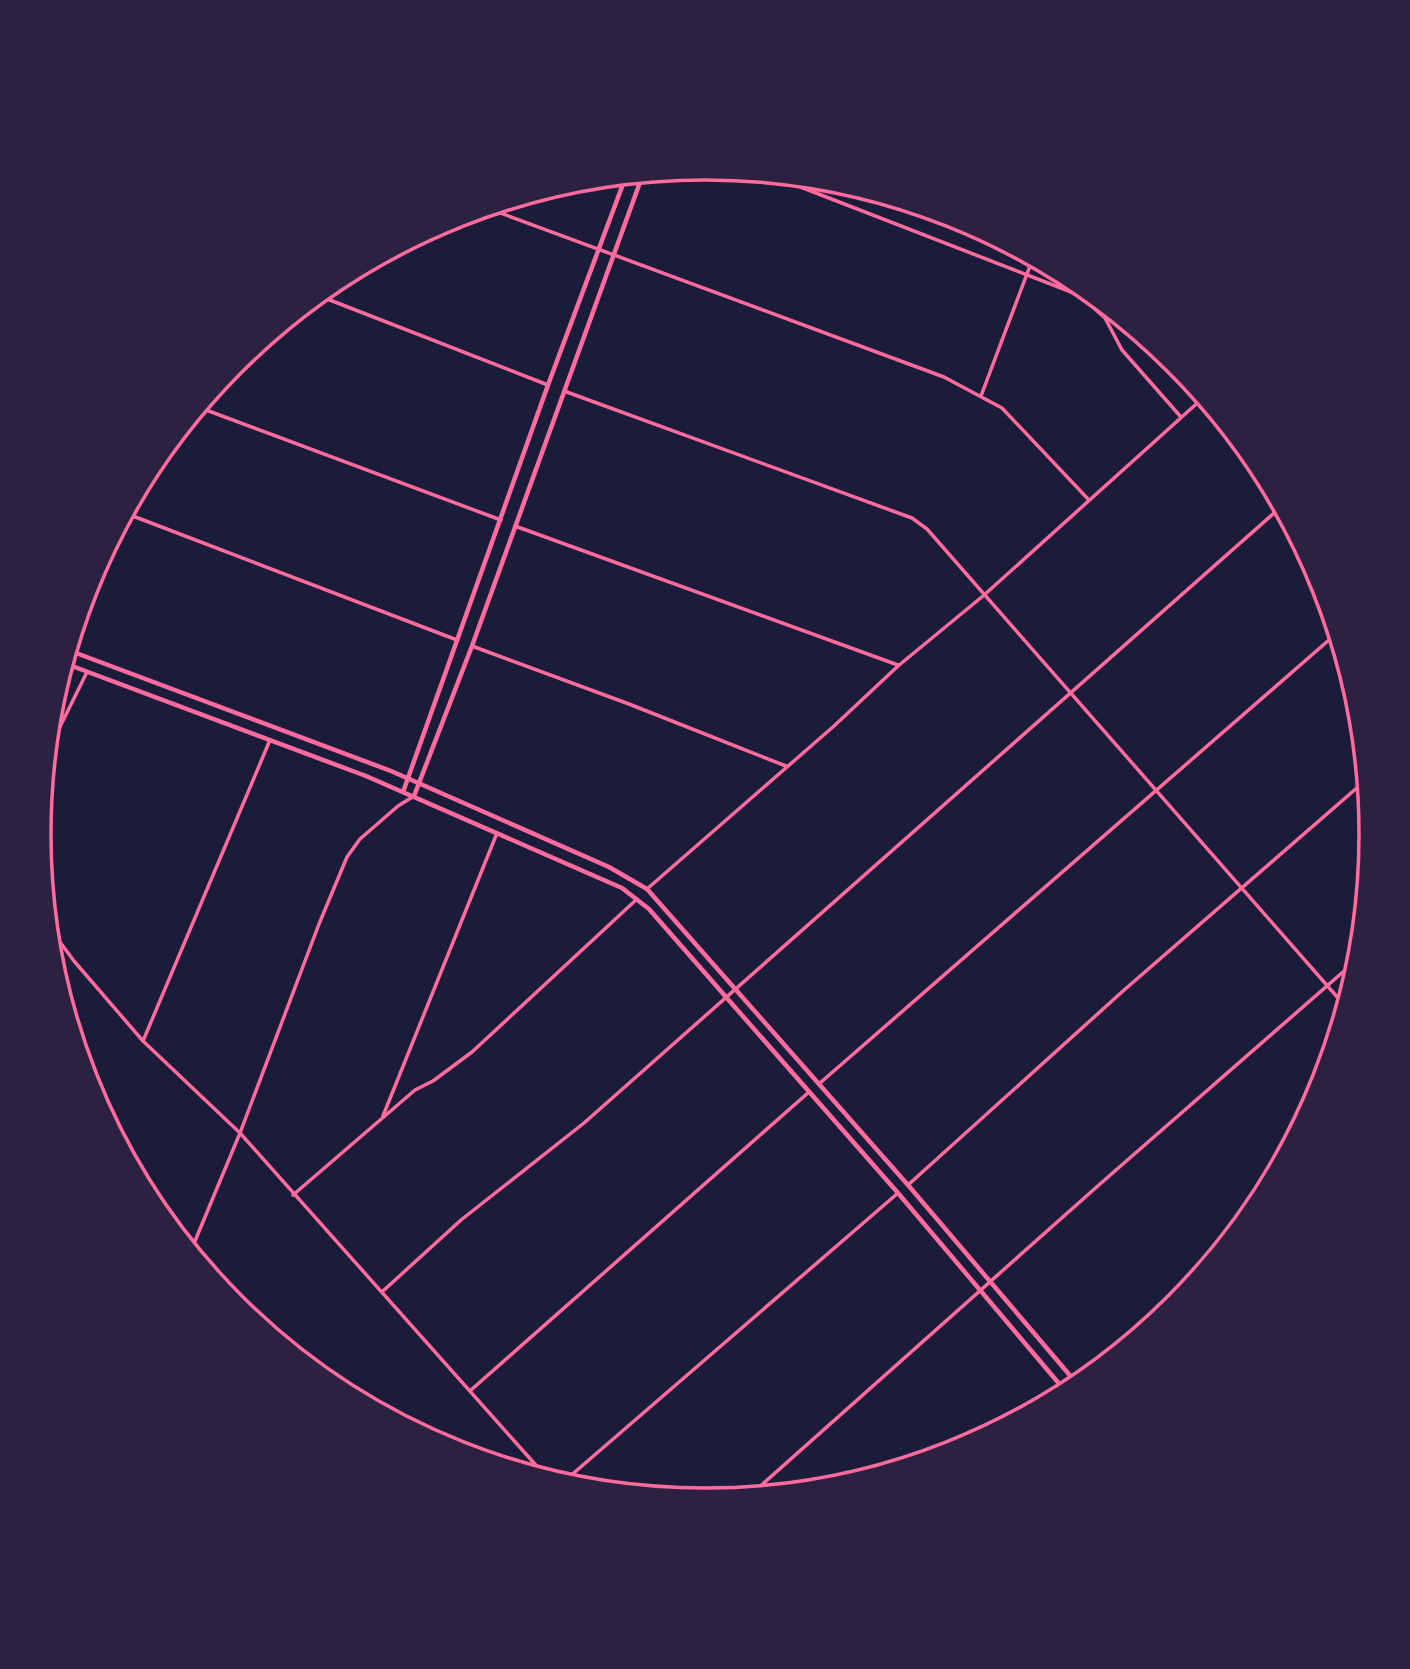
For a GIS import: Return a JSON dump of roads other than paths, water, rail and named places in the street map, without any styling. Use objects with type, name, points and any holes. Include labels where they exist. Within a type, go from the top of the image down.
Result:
[{"type":"street","points":[[194,1243],[240,1133],[347,857],[360,839],[398,806],[414,796],[472,646],[639,184]]},
{"type":"street","points":[[398,806],[548,385],[623,186]]},
{"type":"street","points":[[803,188],[1067,291]]},
{"type":"street","points":[[501,213],[944,377],[1002,408],[1088,499]]},
{"type":"street","points":[[981,397],[1029,267]]},
{"type":"street","points":[[329,300],[548,385]]},
{"type":"street","points":[[1097,311],[1105,318],[1122,350],[1181,417]]},
{"type":"street","points":[[564,391],[912,518],[927,529],[1338,998]]},
{"type":"street","points":[[647,889],[898,666],[983,596],[1197,403]]},
{"type":"street","points":[[207,410],[500,520]]},
{"type":"street","points":[[383,1291],[461,1220],[584,1123],[1275,512]]},
{"type":"street","points":[[133,516],[457,640]]},
{"type":"street","points":[[515,526],[898,666]]},
{"type":"street","points":[[820,1083],[1330,639]]},
{"type":"street","points":[[472,646],[786,766]]},
{"type":"street","points":[[76,653],[408,779],[610,867],[647,889],[820,1083],[1070,1376]]},
{"type":"street","points":[[73,666],[414,796],[622,888],[637,899],[726,997],[898,1193],[1059,1384]]},
{"type":"street","points":[[60,728],[87,672]]},
{"type":"street","points":[[143,1041],[270,740]]},
{"type":"street","points":[[908,1185],[1123,992],[1358,787]]},
{"type":"street","points":[[382,1118],[497,833]]},
{"type":"street","points":[[293,1195],[415,1090],[433,1081],[472,1052],[637,899]]},
{"type":"street","points":[[60,942],[143,1041],[240,1133],[537,1466]]},
{"type":"street","points":[[761,1486],[1345,971]]},
{"type":"street","points":[[471,1390],[809,1092]]},
{"type":"street","points":[[572,1475],[898,1193]]}]
